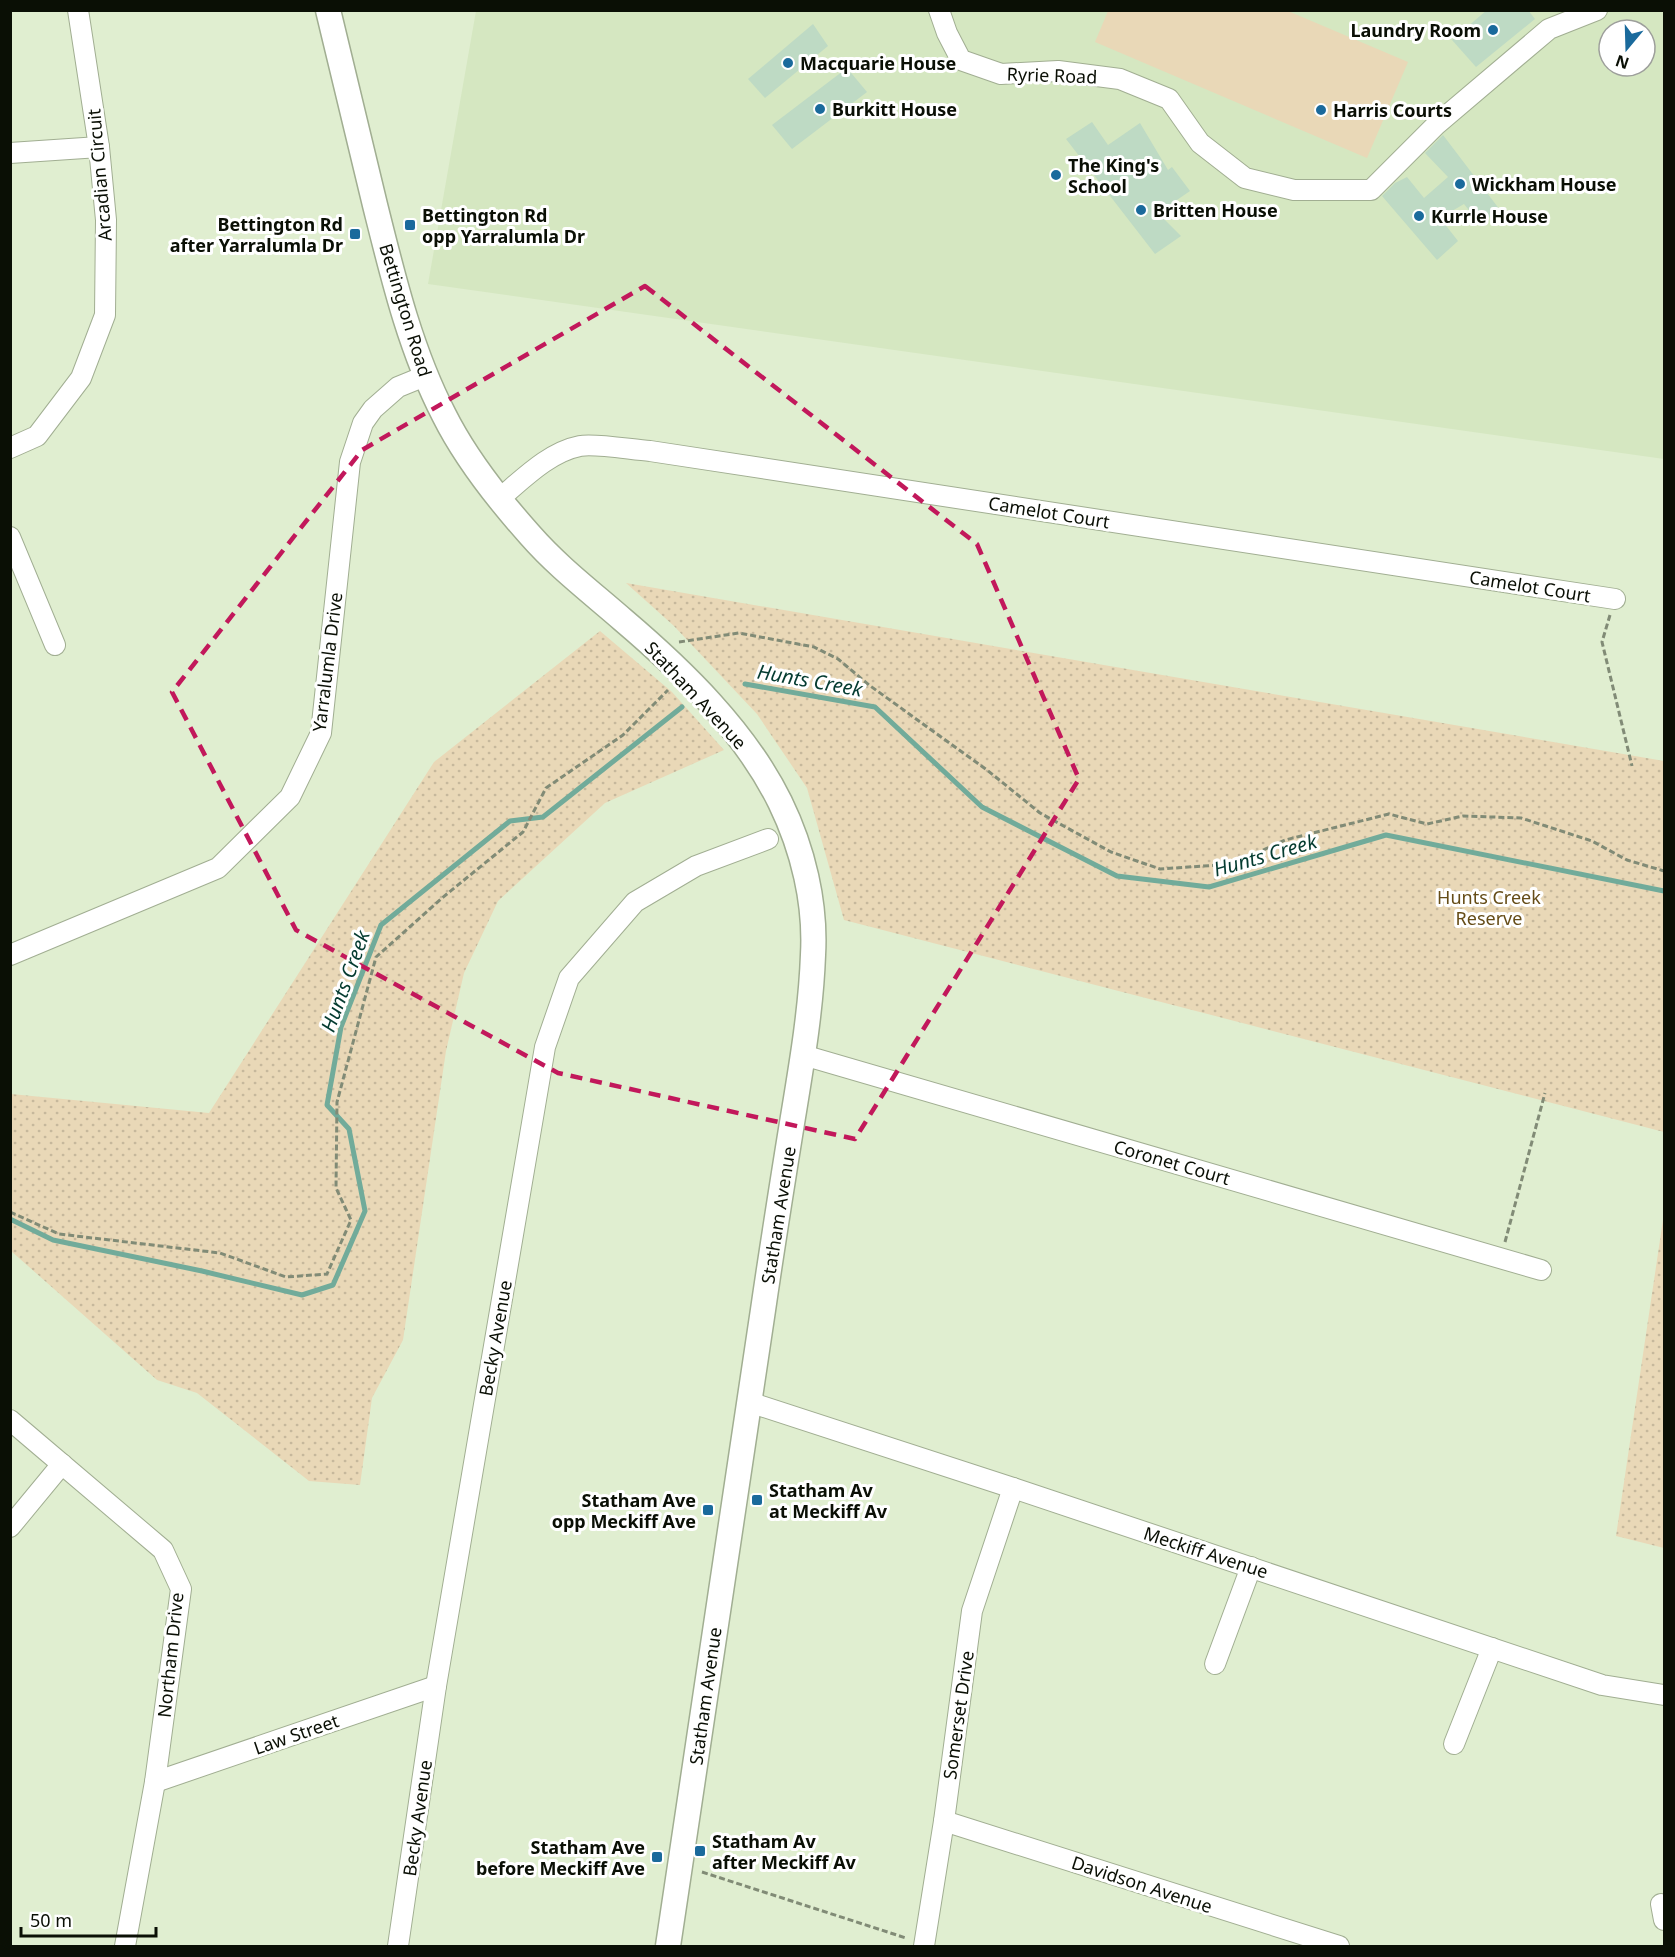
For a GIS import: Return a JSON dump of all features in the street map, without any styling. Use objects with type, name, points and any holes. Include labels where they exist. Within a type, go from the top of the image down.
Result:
[{"type":"main road","name":"Bettington Road","points":[[328,10],[396,292],[425,376],[445,419],[470,459],[499,499],[564,571]]},
{"type":"main road","name":"Statham Avenue","points":[[564,571],[683,675],[723,718],[761,768],[781,804],[794,837],[812,906],[813,956],[803,1055],[668,1947]]},
{"type":"street","name":"Arcadian Circuit","points":[[10,448],[37,436],[81,378],[105,315],[106,220],[99,147],[78,10]]},
{"type":"street","name":"Ryrie Road","points":[[939,10],[947,33],[961,60],[1001,74],[1058,71],[1120,79],[1168,99],[1200,143],[1245,178],[1294,190],[1371,190],[1437,123],[1549,29],[1597,10]]},
{"type":"street","points":[[10,153],[99,147]]},
{"type":"street","name":"Yarralumla Drive","points":[[10,955],[218,868],[290,797],[321,733],[350,462],[357,439],[363,423],[373,409],[398,387],[425,376]]},
{"type":"street","name":"Camelot Court","points":[[499,499],[532,472],[563,452],[582,446],[639,450],[1615,599]]},
{"type":"street","points":[[10,537],[55,645]]},
{"type":"street","name":"Becky Avenue","points":[[398,1947],[436,1686],[545,1047],[569,978],[635,902],[696,866],[768,839]]},
{"type":"street","name":"Coronet Court","points":[[803,1055],[1541,1270]]},
{"type":"street","name":"Meckiff Avenue","points":[[749,1402],[1602,1685],[1665,1695]]},
{"type":"street","name":"Northam Drive","points":[[10,1420],[163,1550],[181,1589],[155,1782],[125,1947]]},
{"type":"street","points":[[10,1527],[62,1464]]},
{"type":"street","name":"Somerset Drive","points":[[925,1945],[972,1611],[1013,1488]]},
{"type":"street","points":[[1215,1664],[1251,1567]]},
{"type":"street","points":[[1454,1744],[1492,1648]]},
{"type":"street","name":"Law Street","points":[[155,1782],[436,1686]]},
{"type":"street","name":"Davidson Avenue","points":[[944,1821],[1339,1947]]},
{"type":"path","points":[[1615,599],[1602,642],[1632,766]]},
{"type":"path","points":[[653,647],[739,633],[814,647],[838,659],[869,685],[987,770],[1040,813],[1111,852],[1160,869],[1233,864],[1285,840],[1389,814],[1427,824],[1463,816],[1521,818],[1592,841],[1627,860],[1665,871]]},
{"type":"path","points":[[10,1212],[58,1234],[220,1253],[286,1277],[327,1274],[351,1220],[336,1188],[338,1102],[376,957],[450,891],[523,832],[546,788],[623,735],[683,675]]},
{"type":"path","points":[[1500,1258],[1545,1093]]},
{"type":"path","points":[[702,1872],[925,1945]]},
{"type":"highlighted area","points":[[645,286],[977,544],[1079,779],[855,1139],[558,1073],[296,930],[172,692],[362,450]]},
{"type":"shaded area","name":"The King's School","points":[[476,11],[1664,11],[1664,459],[428,284]]},
{"type":"green space","name":"Harris Courts","points":[[1108,11],[1288,11],[1408,62],[1367,158],[1095,42]]},
{"type":"green space","name":"Hunts Creek Reserve","points":[[626,583],[1664,761],[1664,1132],[844,920],[807,788],[757,714],[674,626]]},
{"type":"green space","points":[[600,631],[672,692],[724,750],[605,803],[498,901],[464,973],[446,1051],[403,1340],[372,1398],[360,1485],[309,1481],[197,1393],[157,1380],[11,1251],[11,1094],[209,1113],[434,762]]},
{"type":"green space","points":[[1664,1213],[1664,1548],[1616,1536]]},
{"type":"building","name":"Laundry Room","points":[[1487,10],[1528,10],[1535,19],[1476,67],[1452,40]]},
{"type":"building","name":"Macquarie House","points":[[813,24],[828,46],[765,98],[748,79]]},
{"type":"building","name":"Burkitt House","points":[[847,68],[867,92],[792,149],[772,125]]},
{"type":"building","points":[[1092,122],[1108,145],[1140,123],[1168,170],[1172,167],[1190,191],[1158,213],[1181,236],[1155,254],[1066,139]]},
{"type":"building","points":[[1443,135],[1500,210],[1480,224],[1464,204],[1440,218],[1458,241],[1437,260],[1382,196],[1395,183],[1407,177],[1424,198],[1448,177],[1425,153]]},
{"type":"waterway","name":"Hunts Creek","points":[[745,684],[875,707],[982,807],[1117,876],[1209,887],[1386,835],[1664,891]]},
{"type":"waterway","name":"Hunts Creek","points":[[10,1219],[53,1240],[202,1271],[302,1295],[333,1285],[365,1211],[349,1129],[327,1105],[341,1027],[381,925],[510,821],[543,817],[682,707]]},
{"type":"place","name":"Laundry Room","points":[[1493,30]]},
{"type":"place","name":"Macquarie House","points":[[788,63]]},
{"type":"place","name":"Burkitt House","points":[[820,109]]},
{"type":"place","name":"Harris Courts","points":[[1321,110]]},
{"type":"place","name":"The King's School","points":[[1056,175]]},
{"type":"place","name":"Wickham House","points":[[1460,184]]},
{"type":"place","name":"Britten House","points":[[1141,210]]},
{"type":"place","name":"Kurrle House","points":[[1419,216]]},
{"type":"place","name":"Bettington Rd opp Yarralumla Dr","points":[[410,225]]},
{"type":"place","name":"Bettington Rd after Yarralumla Dr","points":[[355,234]]},
{"type":"place","name":"Statham Av at Meckiff Av","points":[[757,1500]]},
{"type":"place","name":"Statham Ave opp Meckiff Ave","points":[[708,1510]]},
{"type":"place","name":"Statham Av after Meckiff Av","points":[[700,1851]]},
{"type":"place","name":"Statham Ave before Meckiff Ave","points":[[657,1857]]}]
